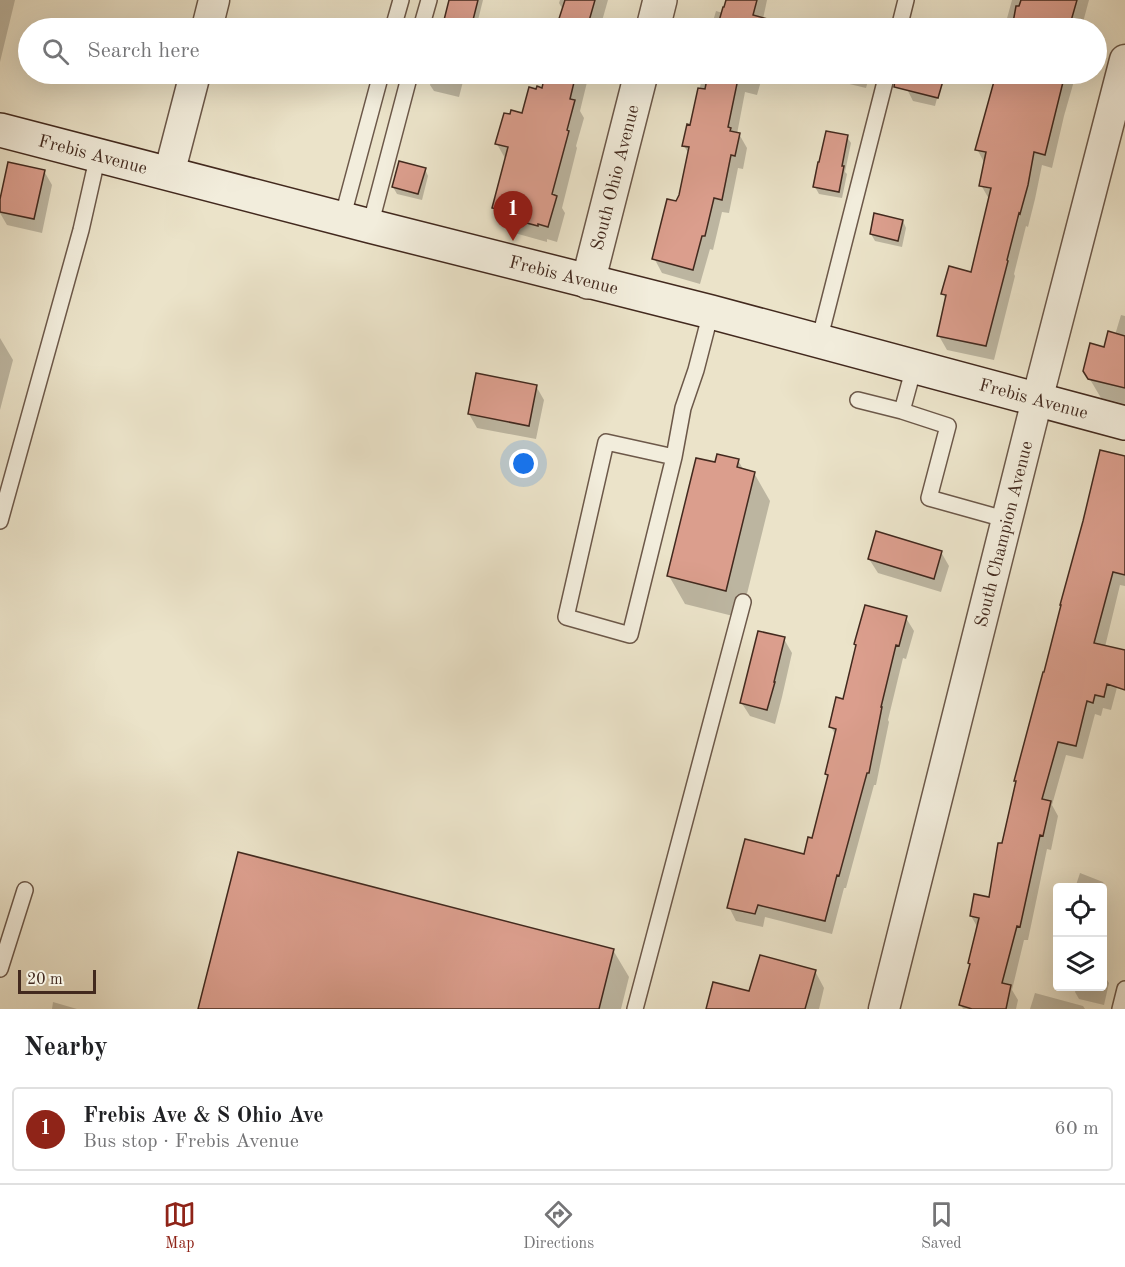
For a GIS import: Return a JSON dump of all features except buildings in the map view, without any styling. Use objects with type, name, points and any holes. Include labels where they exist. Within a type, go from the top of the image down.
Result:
[{"type":"main road","points":[[656,18],[660,0]]},
{"type":"main road","name":"South Ohio Avenue","points":[[588,282],[638,84]]},
{"type":"main road","name":"Frebis Avenue","points":[[0,130],[711,312],[1125,423]]},
{"type":"street","points":[[210,18],[214,0]]},
{"type":"street","name":"South Champion Avenue","points":[[884,1009],[1125,60]]},
{"type":"street","points":[[169,174],[192,84]]},
{"type":"lane","points":[[396,18],[401,0]]},
{"type":"lane","points":[[424,18],[428,0]]},
{"type":"lane","points":[[902,18],[906,0]]},
{"type":"lane","points":[[356,222],[379,84]]},
{"type":"lane","points":[[356,222],[406,84]]},
{"type":"lane","points":[[819,341],[884,84]]},
{"type":"lane","points":[[0,521],[81,230],[98,155]]},
{"type":"lane","points":[[674,456],[606,442],[566,617],[630,635],[674,456],[683,408],[696,370],[711,312]]},
{"type":"lane","points":[[902,411],[914,367]]},
{"type":"lane","points":[[858,400],[948,426],[929,498],[1008,520]]},
{"type":"lane","points":[[635,1009],[743,602]]},
{"type":"lane","points":[[0,969],[25,890]]},
{"type":"lane","points":[[1120,1009],[1125,988]]},
{"type":"place","name":"Frebis Ave & S Ohio Ave","points":[[513,241]]}]
